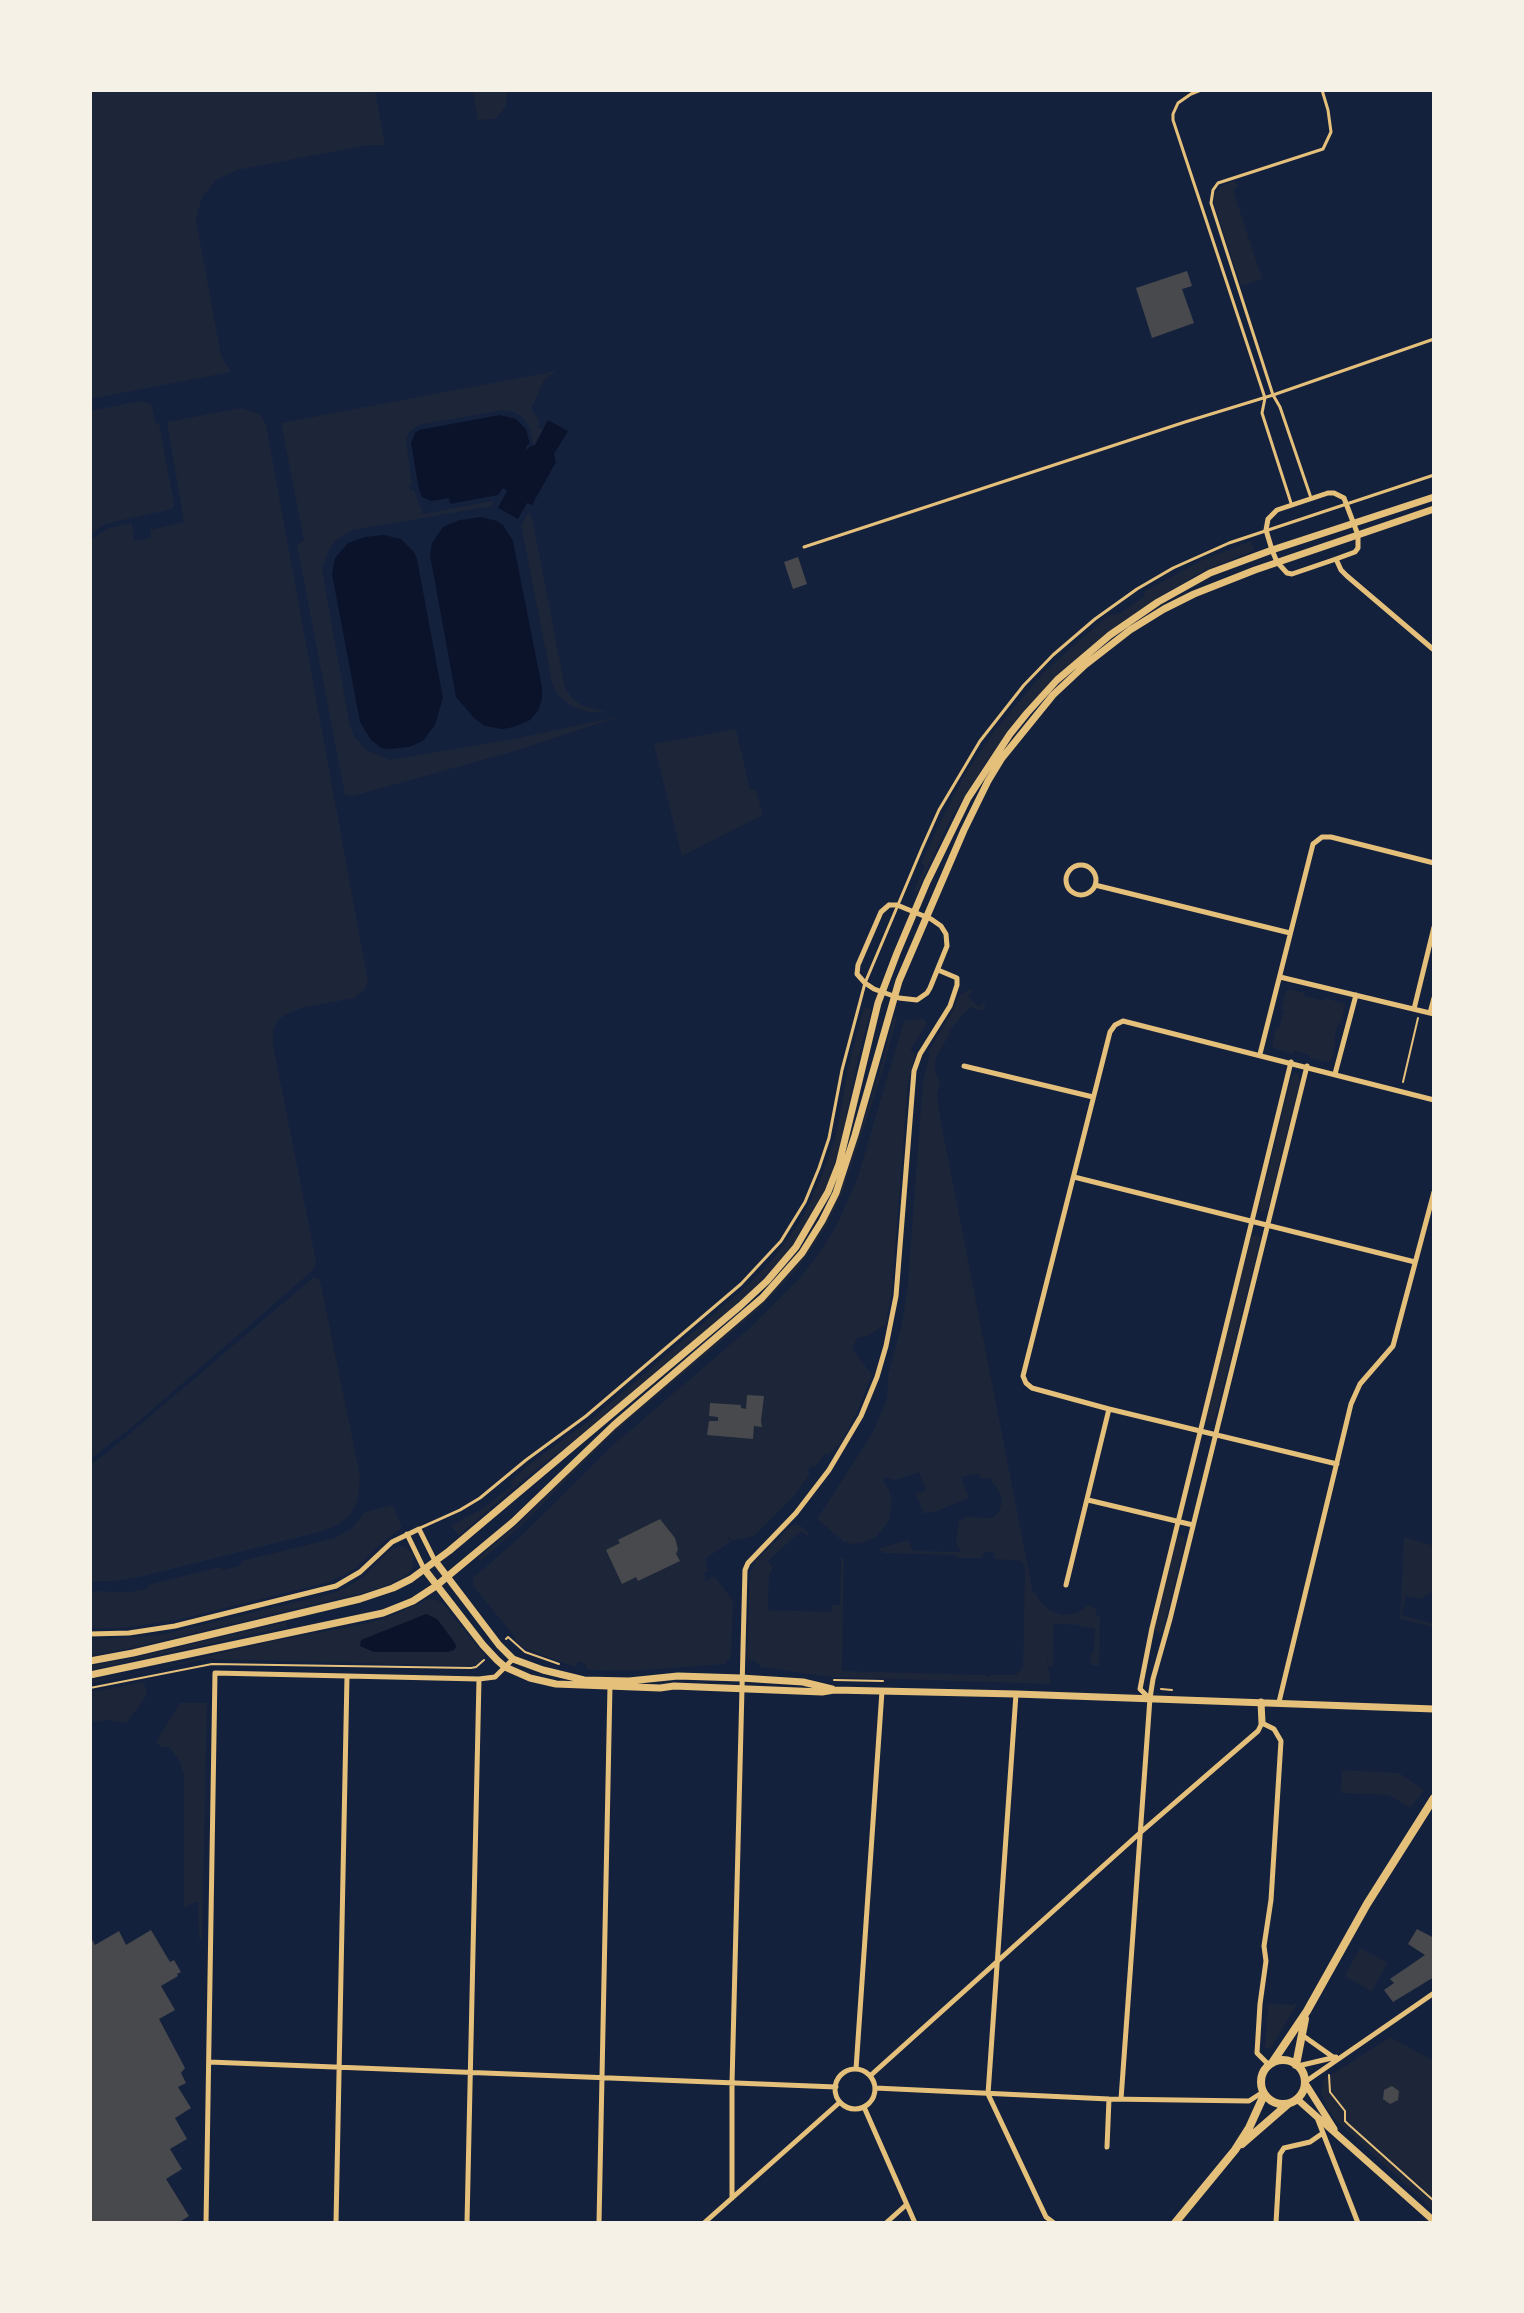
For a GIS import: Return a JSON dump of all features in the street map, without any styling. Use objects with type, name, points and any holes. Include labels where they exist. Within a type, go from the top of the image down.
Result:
[{"type":"main road","points":[[90,1661],[360,1599],[393,1588],[436,1562],[747,1300],[789,1256],[818,1212],[839,1164],[882,993],[951,831],[979,779],[1010,734],[1057,680],[1110,635],[1158,602],[1210,573],[1434,497]]},
{"type":"main road","points":[[90,1675],[362,1619],[401,1606],[447,1578],[513,1522],[614,1425],[762,1298],[802,1253],[822,1221],[846,1165],[893,997],[964,830],[988,781],[1021,732],[1053,695],[1103,650],[1164,609],[1232,578],[1434,509]]},
{"type":"main road","points":[[436,1562],[492,1637],[513,1659],[573,1678],[660,1688],[1016,1694],[1434,1709]]},
{"type":"main road","points":[[425,1570],[486,1650],[505,1667],[530,1678],[556,1684],[610,1683],[678,1676],[741,1678],[803,1682],[834,1690]]},
{"type":"main road","points":[[1261,1702],[1262,1723]]},
{"type":"main road","points":[[1175,2223],[1235,2150],[1249,2128],[1264,2094],[1262,2075],[1307,2011],[1367,1904],[1434,1798]]},
{"type":"main road","points":[[1418,1824],[1434,1807]]},
{"type":"main road","points":[[1307,2011],[1297,2066],[1338,2134]]},
{"type":"main road","points":[[1270,2064],[1281,2060],[1297,2066]]},
{"type":"main road","points":[[1235,2150],[1301,2095],[1305,2082]]},
{"type":"main road","points":[[1264,2094],[1275,2103],[1292,2102],[1338,2134],[1434,2221]]},
{"type":"street","points":[[1334,493],[1344,498],[1347,504],[1360,543],[1355,552],[1292,574],[1282,570],[1266,530],[1271,514],[1311,498],[1334,493]]},
{"type":"street","points":[[1336,559],[1344,573],[1434,650]]},
{"type":"street","points":[[1260,1054],[1313,844],[1322,837],[1331,837],[1434,863]]},
{"type":"street","points":[[1075,866],[1087,866],[1096,876],[1095,885],[1087,893],[1076,894],[1069,889],[1067,876],[1075,866]]},
{"type":"street","points":[[1095,885],[1290,933]]},
{"type":"street","points":[[889,905],[897,905],[915,912],[938,923],[946,934],[947,946],[930,988],[923,997],[912,1000],[882,993],[857,974],[881,912],[889,905]]},
{"type":"street","points":[[1417,1010],[1434,927]]},
{"type":"street","points":[[732,2198],[743,1583],[748,1563],[796,1513],[838,1457],[864,1408],[886,1346],[896,1296],[914,1071],[920,1054],[950,1006],[957,985],[957,978],[938,970]]},
{"type":"street","points":[[1280,977],[1432,1013],[1434,998]]},
{"type":"street","points":[[1335,1074],[1356,995]]},
{"type":"street","points":[[1337,1464],[1109,1409],[1032,1388],[1026,1383],[1023,1376],[1110,1032],[1123,1021],[1434,1100]]},
{"type":"street","points":[[1150,1698],[1140,1689],[1152,1628],[1291,1062]]},
{"type":"street","points":[[964,1066],[1093,1097]]},
{"type":"street","points":[[1121,2099],[1150,1698],[1155,1667],[1170,1619],[1307,1066]]},
{"type":"street","points":[[1074,1177],[1415,1262]]},
{"type":"street","points":[[1279,1702],[1351,1404],[1360,1384],[1393,1346],[1434,1192]]},
{"type":"street","points":[[1066,1585],[1109,1409]]},
{"type":"street","points":[[1088,1500],[1193,1525]]},
{"type":"street","points":[[90,1634],[166,1628],[336,1586],[360,1572],[392,1542],[419,1529],[436,1562]]},
{"type":"street","points":[[407,1534],[425,1570]]},
{"type":"street","points":[[206,2223],[215,1673],[479,1679],[495,1677],[513,1659]]},
{"type":"street","points":[[336,2223],[347,1676]]},
{"type":"street","points":[[467,2223],[479,1679]]},
{"type":"street","points":[[599,2223],[610,1683]]},
{"type":"street","points":[[856,2069],[882,1691]]},
{"type":"street","points":[[1016,1694],[988,2094],[1046,2217],[1054,2223]]},
{"type":"street","points":[[870,2076],[1258,1731],[1262,1723],[1274,1729],[1281,1741],[1257,2053],[1270,2064]]},
{"type":"street","points":[[1305,2082],[1337,2057],[1434,1993]]},
{"type":"street","points":[[1302,2035],[1337,2057]]},
{"type":"street","points":[[1297,2066],[1337,2057]]},
{"type":"street","points":[[209,2062],[836,2087]]},
{"type":"street","points":[[856,2069],[870,2076],[875,2088],[872,2099],[864,2107],[851,2108],[840,2102],[836,2087],[844,2073],[856,2069]]},
{"type":"street","points":[[875,2088],[1109,2099],[1249,2101],[1264,2094]]},
{"type":"street","points":[[1107,2147],[1109,2099]]},
{"type":"street","points":[[704,2223],[840,2102]]},
{"type":"street","points":[[864,2107],[915,2223]]},
{"type":"street","points":[[1318,2120],[1358,2223]]},
{"type":"street","points":[[1276,2223],[1280,2154],[1284,2148],[1310,2142],[1323,2133]]},
{"type":"street","points":[[886,2223],[906,2205]]},
{"type":"lane","points":[[1201,90],[1178,103],[1173,120],[1265,398],[1262,413],[1292,505]]},
{"type":"lane","points":[[1311,498],[1280,407],[1273,395],[1212,210],[1211,197],[1218,183],[1323,149],[1331,132],[1322,90]]},
{"type":"lane","points":[[804,547],[1265,398],[1434,339]]},
{"type":"lane","points":[[419,1529],[480,1498],[586,1416],[741,1284],[773,1251],[805,1202],[823,1158],[865,983],[933,822],[980,741],[1024,685],[1079,632],[1137,589],[1173,568],[1266,530],[1434,475]]},
{"type":"lane","points":[[90,1807],[90,1815]]},
{"type":"path","points":[[1400,1091],[1417,1010]]},
{"type":"path","points":[[508,1637],[525,1652],[563,1665]]},
{"type":"path","points":[[826,1679],[888,1681]]},
{"type":"path","points":[[1328,2074],[1330,2092],[1343,2107],[1348,2124],[1434,2201]]},
{"type":"shaded area","points":[[90,90],[375,90],[385,145],[368,145],[237,170],[216,180],[202,197],[196,220],[221,355],[231,372],[90,399]]},
{"type":"shaded area","points":[[472,90],[507,90],[506,106],[496,119],[478,120]]},
{"type":"shaded area","points":[[1233,181],[1239,185],[1233,190],[1262,279],[1241,286],[1214,203],[1220,187]]},
{"type":"shaded area","points":[[556,371],[544,380],[532,407],[539,420],[538,427],[543,430],[533,444],[530,427],[523,418],[504,410],[419,425],[409,432],[406,440],[412,485],[409,485],[423,514],[491,501],[494,503],[492,506],[353,530],[336,540],[329,550],[322,569],[349,722],[354,736],[366,750],[390,760],[514,739],[621,716],[515,751],[353,796],[345,795],[297,545],[304,540],[281,423]]},
{"type":"shaded area","points":[[140,401],[151,404],[156,424],[159,423],[174,504],[172,509],[105,524],[90,535],[90,411]]},
{"type":"shaded area","points":[[241,408],[261,415],[266,425],[368,982],[354,998],[301,1008],[287,1014],[278,1020],[273,1030],[273,1045],[316,1261],[313,1270],[131,1428],[90,1459],[90,540],[108,528],[132,523],[134,541],[151,538],[150,530],[184,522],[167,422]]},
{"type":"shaded area","points":[[500,415],[516,419],[526,429],[530,444],[525,452],[535,445],[548,420],[568,431],[554,454],[556,462],[532,505],[527,503],[518,519],[498,508],[507,491],[503,488],[498,495],[450,504],[449,498],[431,501],[422,497],[411,443],[415,433]]},
{"type":"shaded area","points":[[529,512],[565,688],[583,706],[606,712],[588,712],[571,706],[557,694],[552,683],[521,525]]},
{"type":"shaded area","points":[[481,517],[503,525],[513,541],[542,687],[538,711],[530,720],[502,729],[485,726],[456,697],[430,555],[432,543],[443,527],[460,520]]},
{"type":"shaded area","points":[[384,535],[401,539],[417,559],[443,698],[435,725],[423,741],[409,747],[389,749],[381,748],[371,740],[360,722],[332,574],[335,558],[348,543]]},
{"type":"shaded area","points":[[1251,541],[1254,550],[1201,572],[1127,619],[1059,674],[987,761],[950,820],[917,892],[914,891],[925,866],[921,864],[964,776],[996,729],[1044,672],[1103,620],[1112,614],[1117,615],[1144,597],[1145,591],[1203,560]]},
{"type":"shaded area","points":[[736,729],[750,790],[756,790],[763,815],[682,856],[654,744]]},
{"type":"shaded area","points":[[1289,989],[1304,993],[1304,996],[1345,1004],[1331,1060],[1327,1062],[1310,1058],[1310,1055],[1274,1048],[1276,1028],[1279,1028],[1284,1011],[1281,1009]]},
{"type":"shaded area","points":[[973,990],[968,997],[979,1007],[986,1001],[983,1011],[970,1007],[949,1031],[936,1057],[935,1070],[940,1084],[937,1094],[939,1112],[1033,1593],[1049,1610],[1062,1615],[1077,1613],[1088,1605],[1097,1609],[1096,1615],[1100,1616],[1099,1666],[1091,1665],[1095,1628],[1056,1624],[1053,1666],[1049,1667],[1046,1657],[1051,1684],[831,1677],[761,1667],[753,1660],[749,1661],[747,1655],[750,1573],[756,1560],[796,1524],[809,1533],[808,1536],[801,1531],[768,1561],[773,1567],[769,1576],[768,1610],[832,1612],[832,1605],[840,1605],[841,1558],[844,1558],[842,1671],[990,1677],[1016,1675],[1023,1668],[1025,1569],[1022,1561],[995,1559],[993,1551],[983,1553],[982,1558],[958,1558],[955,1555],[884,1553],[878,1549],[908,1540],[913,1551],[961,1552],[956,1543],[959,1521],[966,1517],[993,1518],[1000,1510],[1002,1499],[992,1479],[980,1478],[978,1474],[961,1478],[969,1498],[924,1514],[916,1494],[926,1490],[919,1472],[895,1480],[885,1477],[883,1480],[892,1502],[889,1521],[876,1537],[861,1543],[844,1542],[817,1519],[872,1434],[887,1399],[888,1375],[907,1293],[928,1052],[960,995]]},
{"type":"shaded area","points":[[864,1007],[871,1009],[840,1148],[815,1210],[792,1248],[747,1296],[459,1535],[451,1526],[485,1507],[513,1485],[510,1482],[527,1466],[593,1418],[747,1286],[774,1258],[802,1219],[823,1173],[836,1135],[848,1068]]},
{"type":"shaded area","points":[[894,1016],[897,1018],[881,1076],[842,1194],[827,1225],[798,1268],[758,1310],[611,1435],[522,1525],[480,1561],[478,1558],[517,1525],[605,1436],[758,1306],[795,1267],[823,1226],[844,1182]]},
{"type":"shaded area","points":[[923,1019],[927,1023],[910,1051],[915,1054],[908,1082],[892,1288],[886,1324],[868,1336],[857,1338],[852,1349],[872,1375],[842,1441],[828,1455],[825,1454],[815,1467],[812,1465],[807,1471],[810,1474],[794,1496],[754,1536],[732,1541],[729,1537],[730,1542],[705,1559],[709,1570],[704,1573],[706,1578],[703,1582],[714,1576],[733,1601],[731,1656],[725,1664],[634,1671],[595,1670],[586,1669],[585,1663],[578,1662],[575,1667],[526,1649],[515,1641],[516,1638],[473,1586],[473,1578],[519,1538],[613,1445],[753,1325],[799,1279],[836,1226],[857,1180],[904,1021]]},
{"type":"shaded area","points":[[1297,1072],[1300,1081],[1268,1208],[1262,1212],[1259,1208],[1291,1078]]},
{"type":"shaded area","points":[[1256,1235],[1260,1241],[1215,1419],[1210,1422],[1206,1418],[1250,1241]]},
{"type":"shaded area","points":[[314,1277],[320,1280],[360,1476],[358,1500],[350,1515],[323,1531],[139,1577],[90,1581],[90,1465]]},
{"type":"shaded area","points":[[393,1505],[402,1528],[356,1568],[330,1582],[177,1620],[122,1628],[90,1628],[90,1591],[130,1592],[220,1567],[223,1570],[240,1566],[242,1561],[335,1538],[352,1528],[365,1512]]},
{"type":"shaded area","points":[[1178,1535],[1184,1536],[1185,1541],[1163,1631],[1159,1634],[1154,1630]]},
{"type":"shaded area","points":[[1404,1537],[1434,1546],[1434,1591],[1420,1599],[1406,1596],[1402,1615],[1434,1624],[1434,1627],[1400,1619]]},
{"type":"shaded area","points":[[401,1546],[414,1555],[412,1570],[401,1579],[375,1590],[90,1656],[90,1640],[160,1635],[337,1592],[362,1578],[390,1550]]},
{"type":"shaded area","points":[[429,1599],[444,1605],[485,1656],[477,1664],[207,1659],[90,1683],[273,1641],[364,1624]]},
{"type":"shaded area","points":[[426,1614],[437,1619],[455,1643],[454,1650],[374,1652],[360,1646],[361,1640]]},
{"type":"shaded area","points":[[286,1622],[287,1627],[90,1670],[90,1666]]},
{"type":"shaded area","points":[[144,1682],[147,1695],[126,1723],[109,1720],[90,1722],[90,1692]]},
{"type":"shaded area","points":[[180,1703],[207,1703],[202,1939],[199,1939],[198,1902],[184,1908],[184,1775],[179,1760],[169,1747],[161,1747],[156,1742]]},
{"type":"shaded area","points":[[1342,1770],[1399,1773],[1424,1790],[1410,1808],[1389,1795],[1341,1793]]},
{"type":"shaded area","points":[[1360,1948],[1387,1962],[1372,1992],[1345,1976]]},
{"type":"shaded area","points":[[1295,2003],[1270,2049],[1265,2048],[1268,2004]]},
{"type":"shaded area","points":[[1390,2037],[1434,2061],[1432,2209],[1334,2118],[1321,2094],[1326,2076]]},
{"type":"building","points":[[1187,271],[1192,286],[1182,289],[1194,323],[1152,338],[1136,288]]},
{"type":"building","points":[[798,557],[807,584],[793,589],[784,562]]},
{"type":"building","points":[[747,1395],[764,1396],[762,1427],[754,1426],[753,1439],[707,1435],[709,1421],[718,1421],[718,1417],[709,1416],[710,1403],[741,1405],[746,1409]]},
{"type":"building","points":[[660,1519],[675,1538],[676,1554],[680,1561],[638,1581],[636,1577],[622,1584],[606,1550],[620,1543],[618,1540]]},
{"type":"building","points":[[1417,1929],[1434,1938],[1434,1977],[1393,2002],[1384,1990],[1394,1983],[1390,1979],[1425,1955],[1408,1944]]},
{"type":"building","points":[[151,1930],[170,1962],[174,1960],[181,1972],[161,1986],[175,2010],[159,2019],[185,2068],[181,2073],[186,2083],[178,2087],[191,2108],[175,2118],[187,2139],[170,2149],[182,2169],[166,2179],[189,2216],[178,2223],[90,2223],[90,1936],[95,1945],[119,1931],[126,1945]]},
{"type":"building","points":[[1392,2086],[1399,2091],[1398,2100],[1390,2104],[1383,2099],[1384,2090]]}]
